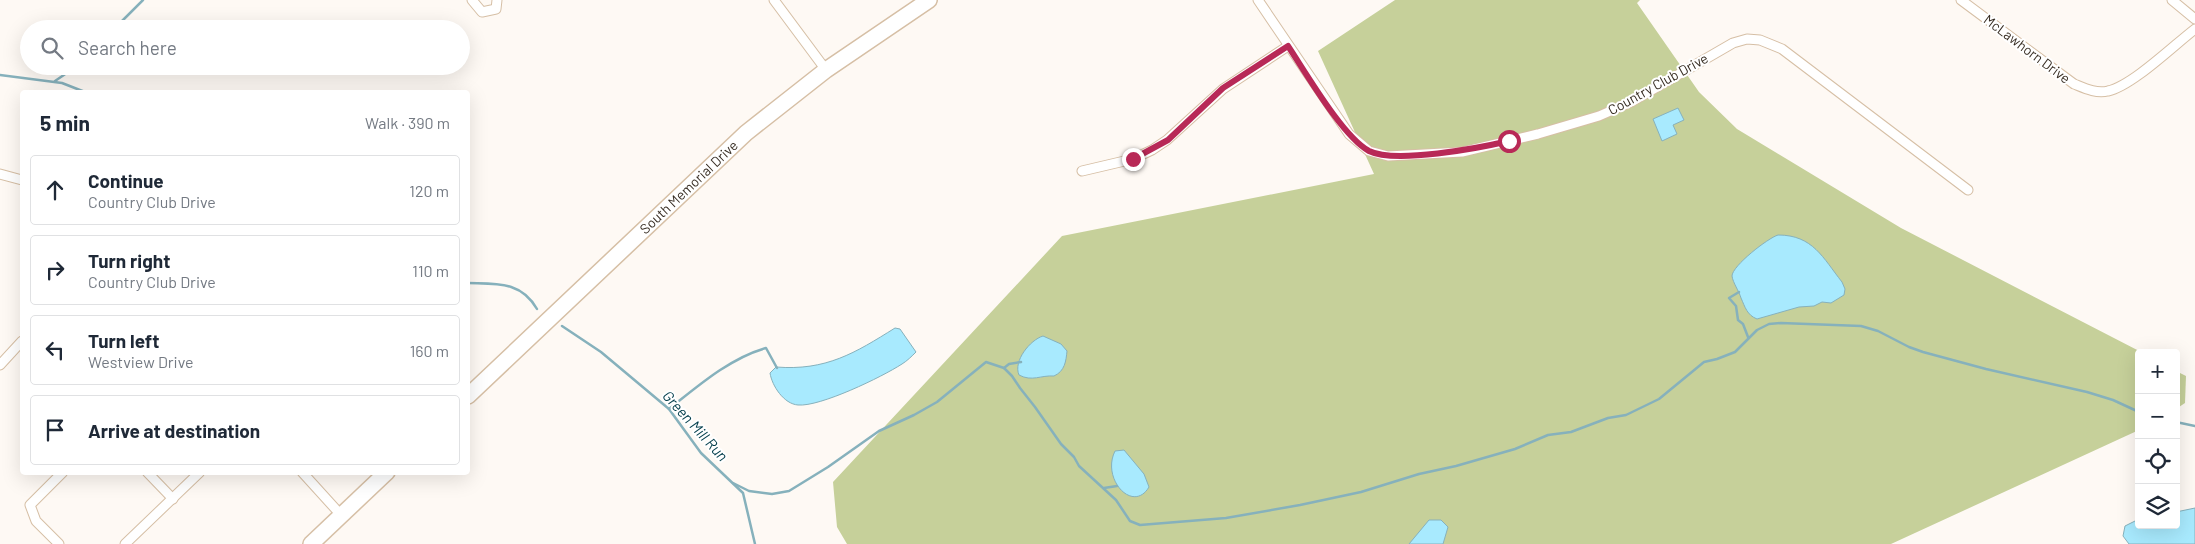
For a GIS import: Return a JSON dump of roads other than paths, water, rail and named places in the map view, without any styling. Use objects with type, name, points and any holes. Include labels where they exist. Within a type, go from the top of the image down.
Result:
[{"type":"main road","name":"South Memorial Drive","points":[[470,394],[746,133],[826,70],[929,0]]},
{"type":"main road","points":[[311,544],[383,475]]},
{"type":"street","points":[[472,0],[482,12],[496,9],[497,0]]},
{"type":"street","points":[[774,0],[826,70]]},
{"type":"street","name":"Country Club Drive","points":[[1258,0],[1350,134],[1369,151],[1388,156],[1462,152],[1576,123],[1599,116],[1631,102],[1733,43],[1747,39],[1764,41],[1782,49],[1968,190]]},
{"type":"street","name":"McLawhorn Drive","points":[[1961,0],[2074,84],[2089,90],[2106,92],[2124,85],[2195,29]]},
{"type":"street","points":[[2172,0],[2195,19]]},
{"type":"street","points":[[1082,171],[1133,159],[1152,150],[1168,140],[1223,88],[1288,46]]},
{"type":"street","points":[[0,174],[20,179]]},
{"type":"street","points":[[0,365],[20,343]]},
{"type":"street","points":[[59,544],[36,521],[30,505],[60,475]]},
{"type":"street","points":[[150,475],[173,499]]},
{"type":"street","points":[[125,544],[197,475]]},
{"type":"street","points":[[305,475],[341,515]]},
{"type":"water","points":[[1678,108],[1684,120],[1673,125],[1677,134],[1662,141],[1653,119]]},
{"type":"water","points":[[1778,235],[1800,239],[1816,250],[1842,282],[1845,289],[1844,295],[1831,303],[1822,302],[1814,306],[1799,307],[1757,319],[1751,315],[1745,308],[1732,276],[1738,266],[1751,253]]},
{"type":"water","points":[[895,328],[900,329],[916,352],[902,364],[866,383],[821,401],[798,405],[784,398],[773,383],[770,373],[776,367],[810,366],[825,363],[867,345]]},
{"type":"water","points":[[1043,336],[1061,344],[1067,351],[1063,369],[1054,376],[1028,378],[1019,375],[1018,364],[1024,352],[1028,346]]},
{"type":"water","points":[[1124,450],[1144,474],[1149,487],[1142,494],[1135,497],[1121,490],[1115,482],[1112,472],[1115,451]]},
{"type":"water","points":[[2195,508],[2195,544],[2129,544],[2123,536],[2125,526],[2135,521],[2135,529],[2180,529],[2180,511]]},
{"type":"water","points":[[1429,520],[1441,520],[1448,527],[1443,544],[1409,544]]},
{"type":"waterway","points":[[123,20],[143,0]]},
{"type":"waterway","name":"Green Mill Run","points":[[0,75],[62,83],[80,90]]},
{"type":"waterway","points":[[55,81],[64,75]]},
{"type":"waterway","name":"Green Mill Run","points":[[470,283],[498,284],[516,289],[524,293],[537,309]]},
{"type":"waterway","points":[[1739,292],[1729,298],[1736,306],[1738,320],[1743,324],[1748,337]]},
{"type":"waterway","points":[[733,483],[749,491],[772,494],[789,491],[828,467],[879,431],[937,402],[986,362],[1004,368],[1012,376],[1079,466],[1116,500],[1130,521],[1140,525],[1226,518],[1361,492],[1419,474],[1456,466],[1515,449],[1548,435],[1571,432],[1608,418],[1626,415],[1659,399],[1704,362],[1735,352],[1757,330],[1769,324],[1861,326],[1878,331],[1923,352],[1986,369],[2087,392],[2113,400],[2135,410]]},
{"type":"waterway","name":"Green Mill Run","points":[[562,326],[601,352],[669,409],[701,453],[743,493],[755,544]]},
{"type":"waterway","points":[[669,409],[727,366],[766,348],[777,368]]},
{"type":"waterway","points":[[1004,368],[1009,364],[1021,362]]},
{"type":"waterway","points":[[2180,423],[2195,426]]},
{"type":"waterway","points":[[1104,488],[1117,486]]}]
